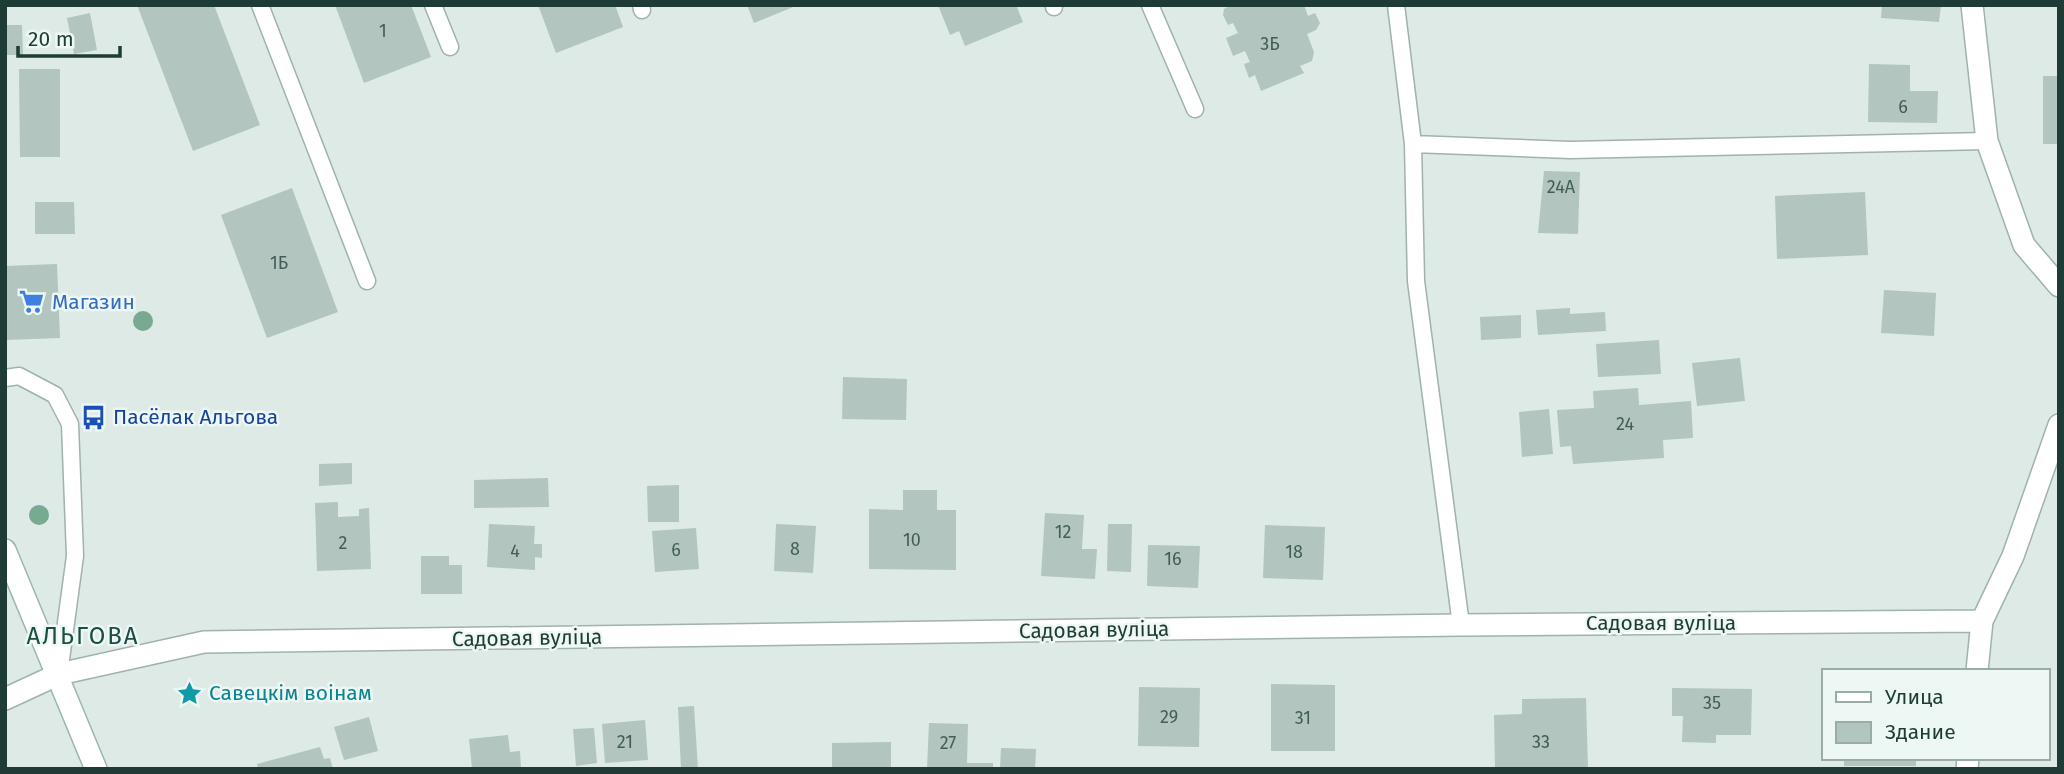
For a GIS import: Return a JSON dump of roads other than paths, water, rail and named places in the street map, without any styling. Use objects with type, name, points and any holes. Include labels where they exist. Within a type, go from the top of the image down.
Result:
[{"type":"street","points":[[1972,5],[1987,141],[2024,245],[2059,286]]},
{"type":"street","points":[[1977,669],[1982,621],[2013,556],[2059,425]]},
{"type":"street","points":[[5,550],[59,674],[96,769]]},
{"type":"street","name":"Садовая вуліца","points":[[5,699],[59,674],[204,642],[1461,625],[1982,621]]},
{"type":"lane","points":[[260,5],[367,281]]},
{"type":"lane","points":[[433,5],[450,47]]},
{"type":"lane","points":[[1150,5],[1195,109]]},
{"type":"lane","points":[[1396,5],[1413,144],[1416,281],[1461,625]]},
{"type":"lane","points":[[1413,144],[1570,150],[1987,141]]},
{"type":"lane","points":[[5,378],[19,376],[54,396],[70,424],[75,556],[59,674]]},
{"type":"place","name":"Магазин","points":[[32,302]]},
{"type":"place","name":"Пасёлак Альгова","points":[[93,417]]},
{"type":"place","name":"Савецкім воінам","points":[[189,693]]},
{"type":"district","name":"АЛЬГОВА","points":[[83,636]]}]
